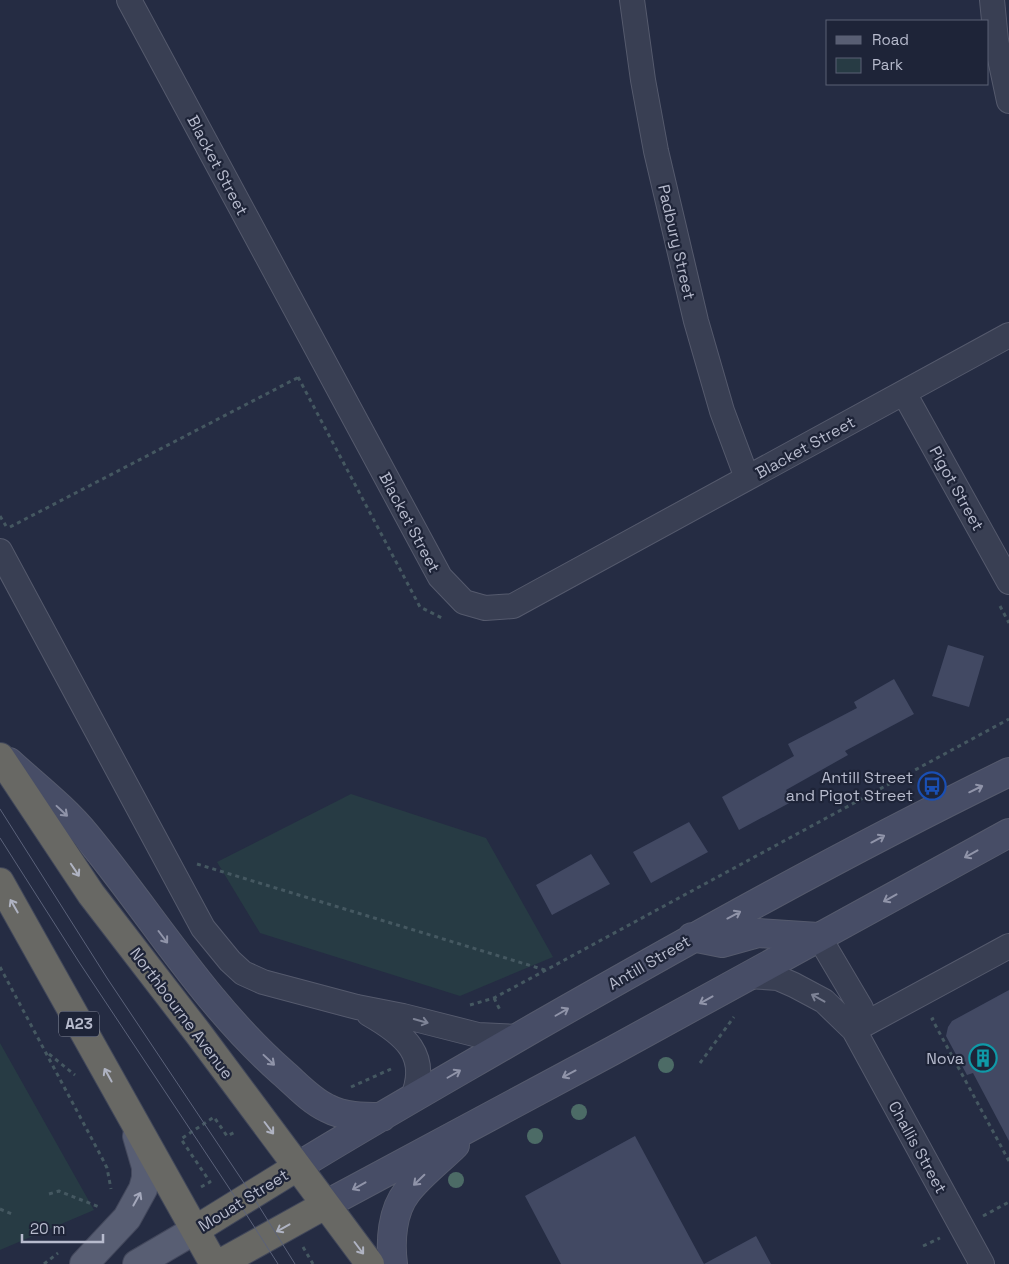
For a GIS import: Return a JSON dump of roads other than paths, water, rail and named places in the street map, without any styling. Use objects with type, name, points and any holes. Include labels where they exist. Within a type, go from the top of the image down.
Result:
[{"type":"highway","name":"Northbourne Avenue","points":[[0,755],[91,894],[198,1033],[370,1264]]},
{"type":"highway","name":"A23","points":[[0,882],[214,1264]]},
{"type":"highway","name":"Mouat Street","points":[[195,1230],[298,1167]]},
{"type":"highway","points":[[219,1264],[326,1205]]},
{"type":"main road","points":[[0,755],[86,834],[165,941],[210,997],[268,1059],[326,1108],[351,1116],[382,1117]]},
{"type":"main road","name":"Antill Street","points":[[298,1167],[412,1098],[512,1027],[692,937],[942,805],[1009,772]]},
{"type":"main road","points":[[326,1205],[612,1051],[1009,833]]},
{"type":"main road","points":[[692,937],[722,943],[758,933],[818,937]]},
{"type":"main road","points":[[84,1264],[127,1218],[143,1189],[146,1178],[142,1152],[131,1118]]},
{"type":"main road","points":[[393,1264],[392,1234],[396,1214],[406,1193],[479,1121]]},
{"type":"main road","name":"Mouat Street","points":[[137,1264],[195,1230]]},
{"type":"street","name":"Blacket Street","points":[[128,0],[440,577],[464,602],[485,608],[513,606],[1009,336]]},
{"type":"street","name":"Padbury Street","points":[[632,0],[641,70],[656,151],[694,312],[722,411],[747,478]]},
{"type":"street","points":[[992,0],[996,40],[1009,101]]},
{"type":"street","name":"Pigot Street","points":[[904,393],[1009,582]]},
{"type":"street","points":[[0,551],[203,928],[230,961],[244,973],[263,982],[478,1036],[512,1027]]},
{"type":"street","points":[[818,937],[861,1008],[854,1030]]},
{"type":"street","points":[[854,1030],[1009,946]]},
{"type":"street","name":"Challis Street","points":[[748,976],[778,978],[794,985],[824,1001],[854,1030],[982,1264]]},
{"type":"street","points":[[357,1007],[403,1036],[411,1045],[418,1076],[417,1087],[412,1098]]},
{"type":"tram line","points":[[0,809],[107,978],[252,1195],[295,1264]]},
{"type":"tram line","points":[[0,838],[79,962],[278,1264]]},
{"type":"place","name":"Antill Street and Pigot Street","points":[[932,786]]},
{"type":"place","name":"Nova","points":[[983,1058]]}]
